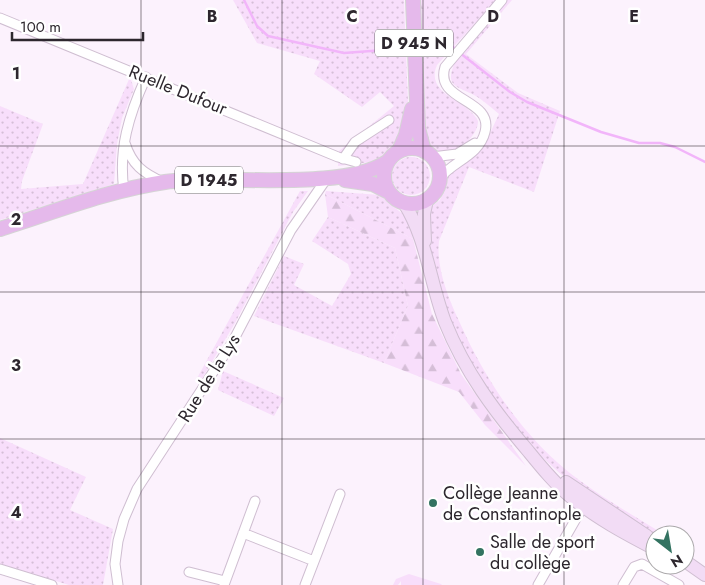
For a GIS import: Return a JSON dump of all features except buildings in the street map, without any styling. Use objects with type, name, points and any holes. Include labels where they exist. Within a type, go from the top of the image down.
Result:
[{"type":"main road","name":"D 945 N","points":[[413,0],[418,132],[428,154]]},
{"type":"main road","name":"D 945 N","points":[[399,151],[406,136],[415,86]]},
{"type":"main road","points":[[411,148],[428,154],[438,165],[440,178],[436,190],[427,200],[418,204],[404,203],[393,198],[387,190],[383,178],[387,162],[399,151],[411,148]]},
{"type":"main road","name":"D 1945","points":[[327,178],[368,171],[387,162]]},
{"type":"main road","name":"D 1945","points":[[0,229],[124,191],[164,182],[327,178],[364,182],[387,190]]},
{"type":"main road","points":[[425,251],[424,214],[427,200]]},
{"type":"main road","points":[[404,203],[414,220],[425,251],[441,310],[461,356],[485,398],[528,450],[585,502],[645,542]]},
{"type":"main road","points":[[585,502],[645,535]]},
{"type":"street","points":[[440,178],[472,152],[483,137],[485,124],[480,112],[473,104],[453,94],[445,84],[443,71],[453,56],[502,0]]},
{"type":"street","name":"Ruelle Dufour","points":[[0,18],[343,159],[356,162]]},
{"type":"street","points":[[124,191],[122,156],[124,141],[128,121],[146,77]]},
{"type":"street","points":[[343,159],[355,142],[389,120]]},
{"type":"street","points":[[428,154],[450,156],[463,151],[483,137]]},
{"type":"street","points":[[124,141],[135,165],[149,176],[164,182]]},
{"type":"street","name":"Rue de la Lys","points":[[118,585],[115,564],[118,541],[124,519],[136,489],[232,343],[295,222],[327,178]]},
{"type":"street","points":[[305,585],[340,494]]},
{"type":"street","points":[[189,572],[225,583],[255,501]]},
{"type":"street","points":[[538,585],[585,502]]},
{"type":"street","points":[[243,533],[314,561]]},
{"type":"street","points":[[623,585],[634,567],[642,564],[679,585]]},
{"type":"street","points":[[0,569],[52,585]]},
{"type":"green space","points":[[233,0],[404,0],[408,103],[401,140],[380,161],[338,166],[339,151],[394,106],[380,92],[362,107],[314,74],[320,61],[257,43]]},
{"type":"green space","points":[[420,0],[427,0],[427,26],[435,31],[422,37]]},
{"type":"green space","points":[[427,0],[496,0],[437,65],[435,75],[437,83],[442,90],[473,114],[478,121],[472,137],[449,152],[433,150],[428,145],[425,137],[422,94],[422,37],[434,31],[427,26]]},
{"type":"green space","points":[[507,0],[512,0],[466,54],[518,93],[560,111],[534,192],[469,167],[439,241],[441,272],[455,312],[470,344],[495,388],[524,428],[541,447],[579,480],[649,525],[645,525],[645,532],[604,507],[575,486],[552,467],[531,445],[511,422],[476,372],[450,318],[432,260],[428,229],[429,208],[440,200],[448,177],[484,146],[499,114],[477,97],[454,84],[451,76],[455,62]]},
{"type":"green space","points":[[130,77],[134,89],[122,118],[117,144],[114,184],[0,220],[0,106],[43,124],[22,181],[21,189],[83,184]]},
{"type":"green space","points":[[411,157],[424,163],[430,176],[424,189],[411,195],[398,189],[392,176],[398,163]]},
{"type":"green space","points":[[300,191],[308,191],[293,212],[235,323],[200,382],[196,380]]},
{"type":"green space","points":[[326,191],[380,195],[405,216],[410,223],[413,239],[325,194]]},
{"type":"green space","points":[[325,194],[413,239],[432,314],[461,374],[526,466],[485,425],[459,392],[384,363],[408,306],[395,248],[328,217]]},
{"type":"green space","points":[[328,217],[395,248],[408,306],[384,363],[254,316],[284,256],[304,264],[294,285],[332,306],[351,274],[348,264],[312,241]]},
{"type":"green space","points":[[223,371],[284,398],[274,416],[218,390]]},
{"type":"green space","points":[[0,438],[86,477],[70,510],[113,529],[103,585],[69,585],[0,564]]},
{"type":"green space","points":[[409,574],[442,585],[401,585],[401,581],[398,585],[393,585],[396,579]]},
{"type":"waterway","points":[[244,0],[257,26],[268,36],[344,53],[398,49]]},
{"type":"waterway","points":[[422,43],[440,38],[456,49]]},
{"type":"waterway","points":[[460,53],[510,92],[527,102],[601,132],[639,143],[660,143],[675,147],[705,162]]},
{"type":"place","name":"Collège Jeanne de Constantinople","points":[[433,503]]},
{"type":"place","name":"Salle de sport du collège","points":[[480,552]]}]
